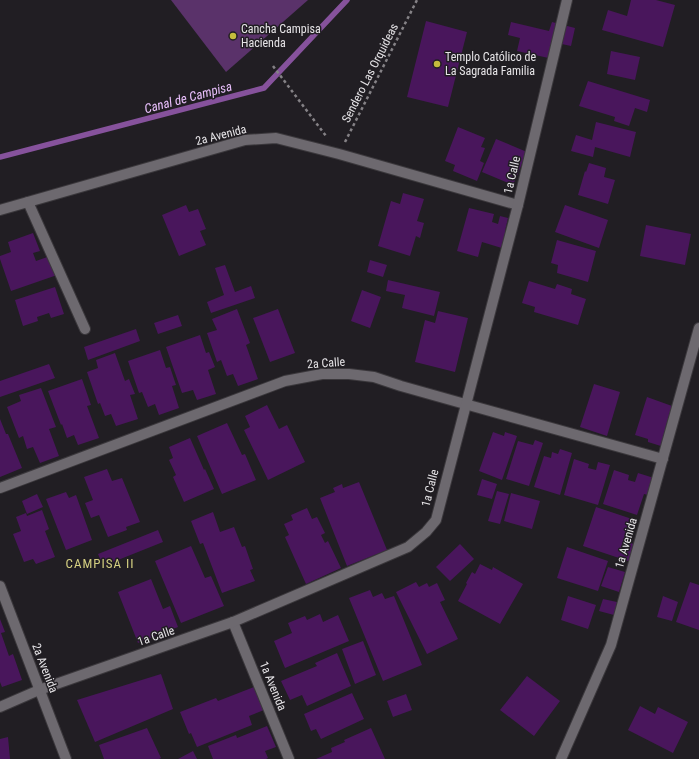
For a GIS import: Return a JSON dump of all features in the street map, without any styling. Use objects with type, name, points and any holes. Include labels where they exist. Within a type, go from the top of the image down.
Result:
[{"type":"street","name":"1a Calle","points":[[0,706],[39,690],[234,622],[408,546],[426,532],[436,520],[518,205],[566,0]]},
{"type":"street","name":"2a Avenida","points":[[0,210],[245,140],[276,138],[339,154],[518,205]]},
{"type":"street","points":[[28,202],[85,329]]},
{"type":"street","name":"1a Avenida","points":[[561,759],[611,645],[699,328]]},
{"type":"street","name":"2a Calle","points":[[0,488],[285,382],[322,374],[348,374],[374,377],[401,386],[663,459]]},
{"type":"street","name":"2a Avenida","points":[[0,586],[66,759]]},
{"type":"street","name":"1a Avenida","points":[[234,622],[289,759]]},
{"type":"path","name":"Sendero Las Orquideas","points":[[339,154],[417,0]]},
{"type":"path","points":[[273,66],[326,137]]},
{"type":"shaded area","name":"Cancha Campisa Hacienda","points":[[171,0],[308,0],[226,72]]},
{"type":"building","points":[[631,0],[656,0],[675,5],[663,47],[602,30],[608,10],[627,16]]},
{"type":"building","name":"Templo Católico de La Sagrada Familia","points":[[426,21],[467,32],[448,107],[407,97]]},
{"type":"building","points":[[511,22],[549,31],[552,22],[575,28],[571,46],[557,43],[553,59],[517,51],[520,38],[508,35]]},
{"type":"building","points":[[611,51],[640,57],[635,80],[607,74]]},
{"type":"building","points":[[588,81],[650,100],[647,112],[635,108],[629,126],[614,121],[615,117],[579,106]]},
{"type":"building","points":[[596,122],[636,132],[630,157],[595,147],[593,157],[571,151],[576,135],[592,140]]},
{"type":"building","points":[[458,127],[485,138],[481,147],[485,148],[480,161],[484,163],[477,181],[453,171],[455,165],[445,161]]},
{"type":"building","points":[[496,139],[527,152],[513,185],[482,172]]},
{"type":"building","points":[[589,163],[606,168],[604,177],[615,180],[608,204],[578,195]]},
{"type":"building","points":[[403,193],[424,199],[417,221],[424,223],[420,238],[416,236],[410,256],[378,246],[391,201],[400,204]]},
{"type":"building","points":[[186,205],[189,212],[198,209],[206,229],[200,231],[206,245],[179,256],[162,215]]},
{"type":"building","points":[[565,205],[608,220],[599,248],[555,232]]},
{"type":"building","points":[[469,208],[494,214],[492,222],[498,224],[500,216],[508,218],[505,231],[509,232],[505,249],[482,242],[478,257],[457,251]]},
{"type":"building","points":[[646,225],[691,234],[685,265],[640,256]]},
{"type":"building","points":[[33,233],[40,251],[33,253],[36,261],[53,255],[60,274],[11,291],[0,256],[11,252],[8,242]]},
{"type":"building","points":[[557,240],[596,251],[588,282],[557,273],[558,265],[551,263]]},
{"type":"building","points":[[370,260],[387,265],[383,277],[367,272]]},
{"type":"building","points":[[225,265],[235,292],[251,286],[255,298],[211,313],[207,302],[224,295],[215,268]]},
{"type":"building","points":[[388,280],[440,292],[434,316],[402,308],[405,295],[386,291]]},
{"type":"building","points":[[529,281],[555,289],[557,284],[572,289],[571,294],[586,299],[578,325],[534,312],[535,307],[522,303]]},
{"type":"building","points":[[55,287],[64,314],[51,318],[49,313],[37,317],[38,321],[23,326],[15,300]]},
{"type":"building","points":[[362,290],[381,297],[370,328],[351,321]]},
{"type":"building","points":[[237,309],[250,343],[246,345],[258,379],[238,386],[233,374],[227,376],[221,360],[217,362],[207,333],[217,330],[212,319]]},
{"type":"building","points":[[278,309],[295,353],[270,362],[253,318]]},
{"type":"building","points":[[438,311],[468,318],[455,372],[415,362],[425,320],[435,323]]},
{"type":"building","points":[[178,315],[182,326],[158,334],[154,323]]},
{"type":"building","points":[[136,329],[140,341],[88,360],[84,347]]},
{"type":"building","points":[[200,335],[206,353],[209,352],[215,367],[208,370],[216,394],[197,400],[193,390],[182,393],[166,347]]},
{"type":"building","points":[[160,350],[166,368],[170,367],[176,385],[172,386],[179,408],[159,415],[155,404],[148,407],[142,392],[139,393],[128,361]]},
{"type":"building","points":[[115,353],[125,381],[129,379],[135,394],[130,395],[138,419],[116,426],[111,414],[105,416],[100,403],[98,404],[87,372],[98,368],[96,360]]},
{"type":"building","points":[[49,364],[55,378],[0,397],[0,381]]},
{"type":"building","points":[[82,379],[91,405],[87,406],[99,438],[78,445],[74,435],[67,438],[48,391]]},
{"type":"building","points":[[594,384],[620,392],[607,436],[580,427]]},
{"type":"building","points":[[41,388],[56,427],[49,429],[59,456],[40,463],[33,447],[27,449],[23,436],[19,438],[7,407],[21,401],[19,395]]},
{"type":"building","points":[[647,397],[672,406],[665,429],[669,430],[664,447],[648,442],[648,439],[635,435]]},
{"type":"building","points":[[267,405],[279,429],[287,425],[305,462],[268,480],[244,430],[250,427],[245,416]]},
{"type":"building","points":[[0,419],[22,468],[0,477]]},
{"type":"building","points":[[227,423],[242,455],[245,454],[256,480],[222,494],[197,436]]},
{"type":"building","points":[[493,432],[504,436],[505,432],[517,436],[502,480],[479,471]]},
{"type":"building","points":[[190,438],[214,489],[184,502],[173,477],[176,475],[169,460],[173,458],[169,447]]},
{"type":"building","points":[[535,440],[543,443],[529,486],[506,479],[518,441],[533,445]]},
{"type":"building","points":[[560,449],[572,453],[560,495],[534,487],[544,456],[551,458],[552,452],[558,454]]},
{"type":"building","points":[[574,459],[589,464],[588,468],[596,470],[598,462],[610,465],[598,505],[564,495]]},
{"type":"building","points":[[107,469],[112,481],[122,478],[140,522],[126,527],[127,530],[108,537],[99,515],[91,518],[85,503],[93,500],[84,477]]},
{"type":"building","points":[[614,470],[629,475],[628,480],[635,482],[638,473],[654,478],[648,495],[644,494],[637,515],[603,504]]},
{"type":"building","points":[[482,479],[497,484],[492,499],[477,495]]},
{"type":"building","points":[[359,482],[387,550],[347,566],[320,498],[335,492],[333,488],[342,484],[343,488]]},
{"type":"building","points":[[497,491],[509,494],[500,524],[488,521]]},
{"type":"building","points":[[66,492],[69,498],[76,495],[92,540],[66,550],[46,499]]},
{"type":"building","points":[[511,493],[540,501],[532,529],[504,521]]},
{"type":"building","points":[[37,494],[43,507],[27,514],[22,501]]},
{"type":"building","points":[[596,507],[635,520],[628,542],[640,546],[634,563],[583,546]]},
{"type":"building","points":[[307,508],[312,519],[317,517],[325,533],[321,535],[325,543],[328,541],[341,568],[306,584],[285,537],[289,535],[284,524],[293,520],[291,515]]},
{"type":"building","points":[[42,510],[49,529],[45,531],[55,557],[36,564],[33,559],[24,562],[13,534],[21,531],[16,517],[26,513],[27,516]]},
{"type":"building","points":[[213,512],[220,532],[234,527],[242,547],[245,546],[253,569],[250,570],[255,581],[222,593],[203,543],[200,544],[191,521]]},
{"type":"building","points":[[158,530],[163,542],[103,566],[98,554]]},
{"type":"building","points":[[460,544],[474,559],[450,581],[436,567]]},
{"type":"building","points":[[191,546],[205,578],[211,576],[224,606],[181,623],[155,561]]},
{"type":"building","points":[[567,547],[608,561],[598,591],[557,578]]},
{"type":"building","points":[[480,564],[492,570],[493,567],[523,584],[500,624],[458,601],[472,572],[475,574]]},
{"type":"building","points":[[608,567],[625,572],[619,592],[601,586]]},
{"type":"building","points":[[151,579],[163,609],[170,606],[178,627],[138,643],[118,592]]},
{"type":"building","points":[[416,582],[419,587],[427,583],[429,587],[437,583],[445,600],[440,602],[458,639],[427,654],[396,592]]},
{"type":"building","points":[[690,582],[699,585],[699,630],[676,622]]},
{"type":"building","points":[[370,590],[373,597],[382,593],[385,599],[394,596],[422,665],[383,681],[349,598]]},
{"type":"building","points":[[568,596],[596,605],[588,629],[561,620]]},
{"type":"building","points":[[663,596],[678,602],[672,621],[657,617]]},
{"type":"building","points":[[603,599],[617,602],[614,615],[599,611]]},
{"type":"building","points":[[320,614],[323,622],[338,615],[349,641],[285,668],[274,641],[292,633],[288,623],[305,616],[307,620]]},
{"type":"building","points":[[0,619],[5,632],[1,633],[9,656],[13,654],[22,680],[2,687],[0,682]]},
{"type":"building","points":[[363,641],[376,675],[355,684],[342,649]]},
{"type":"building","points":[[337,653],[351,686],[307,706],[302,695],[290,700],[281,681],[317,666],[315,663]]},
{"type":"building","points":[[161,674],[173,709],[95,742],[77,700]]},
{"type":"building","points":[[527,676],[560,701],[534,736],[500,710]]},
{"type":"building","points":[[254,687],[264,710],[249,716],[252,725],[197,747],[191,733],[189,734],[180,712],[216,698],[218,701]]},
{"type":"building","points":[[352,693],[364,719],[321,739],[316,729],[311,731],[304,714]]},
{"type":"building","points":[[406,694],[412,710],[393,717],[387,701]]},
{"type":"building","points":[[640,706],[655,714],[658,707],[688,722],[673,753],[628,730]]},
{"type":"building","points":[[267,726],[276,747],[265,751],[268,758],[213,759],[208,746],[236,735],[237,738]]},
{"type":"building","points":[[147,728],[161,758],[104,759],[99,745]]},
{"type":"building","points":[[371,728],[385,759],[316,759],[332,752],[331,748],[345,742],[344,740]]},
{"type":"building","points":[[8,737],[10,759],[0,759],[0,739]]},
{"type":"building","points":[[193,751],[197,759],[178,759]]},
{"type":"waterway","name":"Canal de Campisa","points":[[0,157],[264,88],[347,0]]},
{"type":"place","name":"Cancha Campisa Hacienda","points":[[233,36]]},
{"type":"place","name":"Templo Católico de La Sagrada Familia","points":[[437,64]]},
{"type":"district","name":"CAMPISA II","points":[[100,563]]}]
